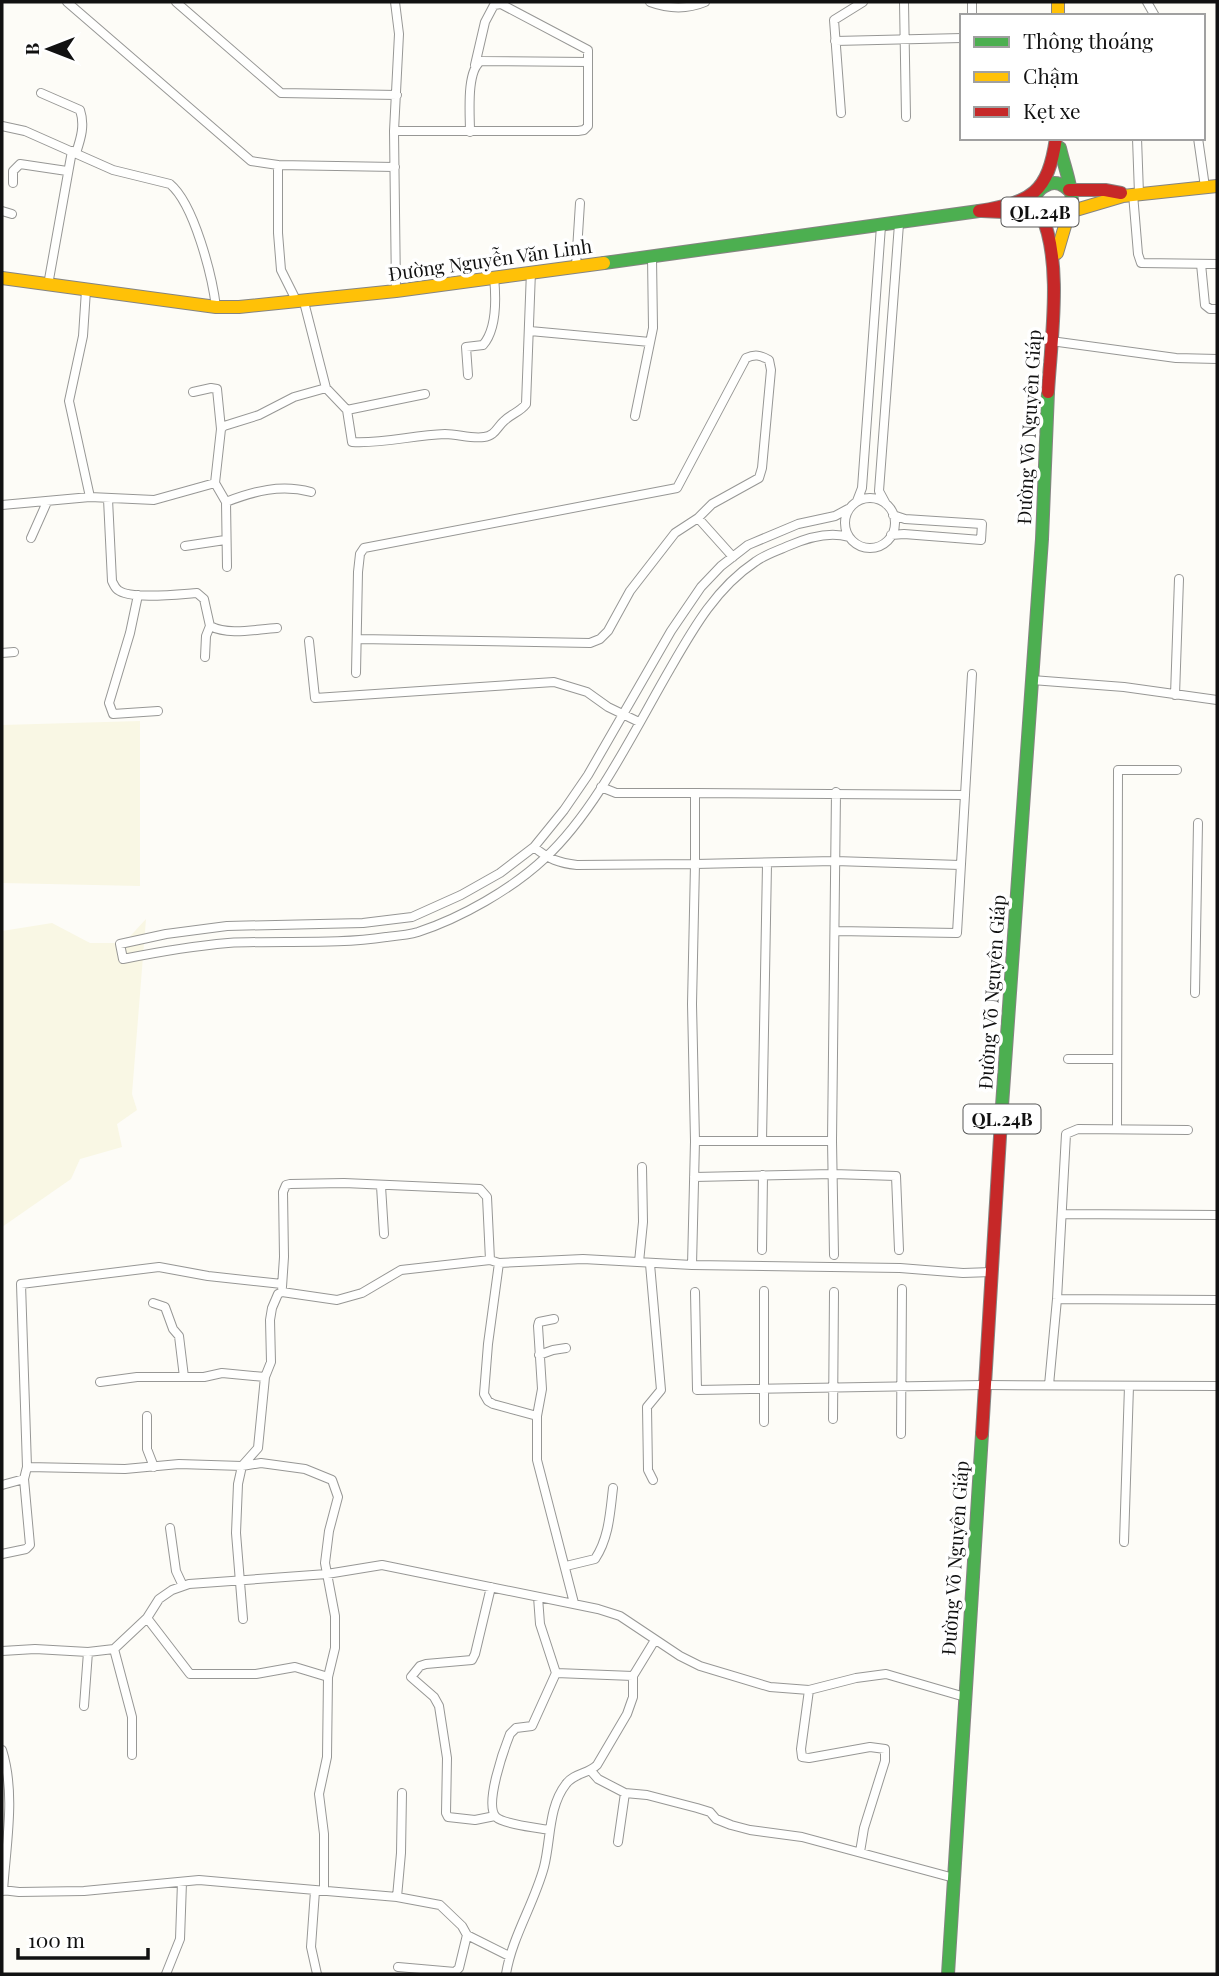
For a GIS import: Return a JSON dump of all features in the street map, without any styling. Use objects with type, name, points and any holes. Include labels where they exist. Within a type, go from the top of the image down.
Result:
[{"type":"main road","points":[[1041,189],[1051,173],[1058,140]]},
{"type":"main road","points":[[1058,140],[1069,190]]},
{"type":"main road","name":"QL.24B","points":[[1069,212],[1073,201],[1065,186],[1054,183],[1041,189],[1036,202],[1041,214],[1046,218],[1058,219],[1103,199],[1211,187]]},
{"type":"main road","name":"Đường Nguyễn Văn Linh","points":[[2,278],[216,307],[301,302],[899,224],[1013,204],[1041,189]]},
{"type":"main road","name":"QL.24B","points":[[1069,190],[1105,190],[1134,194]]},
{"type":"main road","name":"Đường Nguyễn Văn Linh","points":[[982,211],[1041,214]]},
{"type":"main road","name":"Đường Võ Nguyên Giáp","points":[[1054,264],[1069,212]]},
{"type":"main road","name":"Đường Võ Nguyên Giáp","points":[[948,1974],[964,1697],[1042,539],[1054,264],[1049,231],[1041,214]]},
{"type":"street","points":[[67,2],[251,161],[278,165],[395,167]]},
{"type":"street","points":[[176,2],[281,93],[397,95]]},
{"type":"street","points":[[395,2],[400,34],[394,131],[396,291]]},
{"type":"street","points":[[650,2],[668,8],[705,2]]},
{"type":"street","points":[[841,113],[834,20],[863,2]]},
{"type":"street","points":[[904,2],[906,117]]},
{"type":"street","points":[[394,131],[470,132],[584,130],[588,126],[588,50],[501,4],[494,5],[490,10],[471,75],[470,132]]},
{"type":"street","points":[[835,41],[960,38]]},
{"type":"street","points":[[475,65],[481,61],[588,62]]},
{"type":"street","points":[[41,93],[80,110],[83,120],[82,135],[67,171],[48,285]]},
{"type":"street","points":[[2,126],[25,131],[113,170],[170,184],[181,194],[206,261],[216,307]]},
{"type":"street","points":[[1137,140],[1134,194],[1141,263],[1217,264]]},
{"type":"street","points":[[1199,140],[1211,187]]},
{"type":"street","points":[[13,183],[13,171],[20,164],[67,171]]},
{"type":"street","points":[[278,165],[281,270],[301,302],[326,388],[347,410],[352,442],[376,443],[447,434],[485,437],[498,431],[503,421],[520,411],[526,404],[531,271]]},
{"type":"street","points":[[576,266],[580,203]]},
{"type":"street","points":[[2,211],[12,215]]},
{"type":"street","points":[[886,504],[871,497],[857,501],[835,516],[799,524],[748,545],[711,577],[671,631],[564,810],[534,847],[500,873],[461,895],[412,917],[363,923],[227,926],[166,934],[120,944],[123,959],[168,950],[228,943],[362,941],[416,933],[466,911],[508,887],[546,858],[576,823],[601,787],[686,640],[722,590],[756,561],[800,541],[837,533],[849,537],[857,544],[872,548],[880,546],[894,528],[893,515],[879,491],[899,224]]},
{"type":"street","points":[[857,501],[862,488],[881,226]]},
{"type":"street","points":[[635,416],[653,328],[652,257]]},
{"type":"street","points":[[1201,264],[1205,305],[1210,309],[1217,309]]},
{"type":"street","points":[[468,375],[466,347],[486,343],[492,327],[496,295],[494,277]]},
{"type":"street","points":[[86,290],[82,336],[69,401],[90,497]]},
{"type":"street","points":[[874,319],[892,322]]},
{"type":"street","points":[[530,331],[650,342]]},
{"type":"street","points":[[1051,341],[1163,356],[1217,359]]},
{"type":"street","points":[[356,673],[358,572],[360,554],[364,548],[677,488],[746,358],[753,355],[769,360],[771,370],[759,478],[712,504],[698,518],[675,533],[630,591],[608,631],[600,639],[590,643],[358,639]]},
{"type":"street","points":[[221,429],[260,415],[294,397],[326,388]]},
{"type":"street","points":[[193,392],[217,389],[221,429],[215,483],[226,502],[227,567]]},
{"type":"street","points":[[347,410],[425,394]]},
{"type":"street","points":[[2,505],[90,497],[166,499],[215,483]]},
{"type":"street","points":[[226,502],[271,489],[287,488],[311,492]]},
{"type":"street","points":[[108,499],[112,581],[121,592],[138,595],[172,596],[197,593],[202,596],[210,626],[206,636],[205,657]]},
{"type":"street","points":[[31,538],[47,502]]},
{"type":"street","points":[[848,509],[844,525],[849,537]]},
{"type":"street","points":[[891,535],[981,540],[982,524],[905,519],[893,515]]},
{"type":"street","points":[[698,518],[733,557]]},
{"type":"street","points":[[185,546],[225,540]]},
{"type":"street","points":[[711,577],[722,590]]},
{"type":"street","points":[[1175,695],[1179,579]]},
{"type":"street","points":[[138,595],[131,633],[109,707],[113,714],[159,711]]},
{"type":"street","points":[[210,626],[229,631],[277,628]]},
{"type":"street","points":[[309,641],[315,698],[554,682],[587,692],[639,722]]},
{"type":"street","points":[[2,653],[14,652]]},
{"type":"street","points":[[835,932],[957,933],[972,674]]},
{"type":"street","points":[[1032,680],[1111,685],[1217,700]]},
{"type":"street","points":[[1117,1129],[1118,770],[1177,770]]},
{"type":"street","points":[[601,787],[616,793],[836,792],[965,795]]},
{"type":"street","points":[[834,1255],[832,1141],[836,792]]},
{"type":"street","points":[[692,1265],[695,1177],[692,1004],[695,793]]},
{"type":"street","points":[[1195,993],[1198,822]]},
{"type":"street","points":[[534,847],[546,858],[559,863],[578,865],[835,861],[960,865]]},
{"type":"street","points":[[762,1141],[767,864]]},
{"type":"street","points":[[1068,1059],[1117,1059]]},
{"type":"street","points":[[1049,1385],[1057,1298],[1066,1134],[1078,1129],[1188,1130]]},
{"type":"street","points":[[695,1142],[832,1141]]},
{"type":"street","points":[[639,1262],[643,1222],[642,1167]]},
{"type":"street","points":[[695,1177],[833,1174],[896,1176],[899,1250]]},
{"type":"street","points":[[762,1250],[763,1175]]},
{"type":"street","points":[[243,1619],[236,1521],[238,1484],[242,1466],[258,1448],[265,1377],[271,1362],[272,1308],[282,1288],[283,1192],[286,1185],[344,1183],[480,1189],[487,1197],[494,1261],[484,1394],[493,1404],[537,1416]]},
{"type":"street","points":[[381,1186],[384,1234]]},
{"type":"street","points":[[1062,1214],[1217,1214]]},
{"type":"street","points":[[2,1554],[26,1549],[30,1545],[24,1479],[27,1467],[22,1284],[159,1267],[337,1300],[362,1293],[401,1270],[494,1261],[583,1259],[650,1264],[992,1272]]},
{"type":"street","points":[[650,1264],[662,1390],[647,1407],[648,1470],[653,1480]]},
{"type":"street","points":[[901,1434],[902,1289]]},
{"type":"street","points":[[764,1291],[764,1422]]},
{"type":"street","points":[[695,1292],[696,1390],[985,1385],[1217,1386]]},
{"type":"street","points":[[833,1419],[834,1292]]},
{"type":"street","points":[[1057,1298],[1217,1300]]},
{"type":"street","points":[[153,1303],[165,1307],[173,1329],[179,1336],[184,1377]]},
{"type":"street","points":[[554,1319],[539,1322],[542,1389],[537,1416],[537,1460],[574,1603]]},
{"type":"street","points":[[539,1355],[566,1348]]},
{"type":"street","points":[[100,1382],[137,1377],[204,1377],[222,1373],[265,1377]]},
{"type":"street","points":[[1124,1542],[1129,1386]]},
{"type":"street","points":[[147,1416],[147,1449],[155,1467]]},
{"type":"street","points":[[27,1467],[125,1469],[179,1464],[242,1466],[261,1463],[305,1469],[332,1480],[338,1497],[329,1531],[325,1563],[335,1616],[335,1648],[328,1677],[327,1756],[319,1794],[324,1834],[320,1890],[311,1947],[317,1974]]},
{"type":"street","points":[[2,1485],[24,1479]]},
{"type":"street","points":[[566,1566],[595,1559],[605,1539],[613,1488]]},
{"type":"street","points":[[170,1528],[176,1571],[183,1586]]},
{"type":"street","points":[[2,1651],[35,1649],[88,1652],[114,1649],[147,1618],[159,1600],[183,1586],[327,1574],[382,1564],[574,1603],[620,1616],[700,1666],[770,1687],[808,1690],[856,1678],[886,1674],[964,1697]]},
{"type":"street","points":[[491,1587],[472,1660],[426,1664],[411,1676],[434,1697],[439,1706],[447,1758],[448,1817],[475,1820],[495,1816]]},
{"type":"street","points":[[538,1597],[540,1624],[556,1673],[532,1726],[513,1729],[508,1738],[492,1803],[495,1816],[499,1820],[549,1830]]},
{"type":"street","points":[[147,1618],[190,1674],[256,1674],[295,1667],[328,1677]]},
{"type":"street","points":[[506,1974],[509,1956],[544,1868],[554,1808],[565,1784],[574,1776],[591,1771],[597,1765],[627,1714],[634,1697],[633,1676],[655,1640]]},
{"type":"street","points":[[114,1649],[132,1717],[132,1755]]},
{"type":"street","points":[[84,1706],[88,1652]]},
{"type":"street","points":[[556,1673],[633,1676]]},
{"type":"street","points":[[808,1690],[802,1757],[870,1747],[885,1749],[860,1852]]},
{"type":"street","points":[[2,1750],[9,1777],[3,1890],[84,1891],[211,1880],[397,1897],[440,1906],[457,1921],[467,1936],[509,1956]]},
{"type":"street","points":[[591,1771],[598,1779],[625,1793],[647,1795],[697,1808],[710,1812],[716,1819],[750,1830],[802,1837],[954,1878]]},
{"type":"street","points":[[397,1897],[402,1793]]},
{"type":"street","points":[[618,1842],[625,1793]]},
{"type":"street","points":[[166,1974],[180,1939],[182,1882]]},
{"type":"street","points":[[398,1967],[455,1972],[459,1968],[467,1936]]},
{"type":"shaded area","points":[[140,721],[140,886],[2,883],[2,725]]},
{"type":"shaded area","points":[[146,919],[132,1094],[137,1110],[117,1124],[122,1147],[80,1159],[71,1179],[2,1227],[2,931],[52,923],[90,943],[124,943]]},
{"type":"traffic: fast","points":[[1060,148],[1072,196],[1069,214],[1062,219],[1054,219],[1038,208],[1038,191],[1049,184],[1060,184],[1069,190]]},
{"type":"traffic: fast","points":[[604,263],[979,211]]},
{"type":"traffic: fast","points":[[1001,1120],[1042,539],[1048,392]]},
{"type":"traffic: fast","points":[[948,1974],[982,1434]]},
{"type":"traffic: slow","points":[[1058,2],[1058,14]]},
{"type":"traffic: slow","points":[[1057,253],[1069,212],[1123,196],[1217,186]]},
{"type":"traffic: slow","points":[[2,278],[216,307],[239,307],[396,291],[604,263]]},
{"type":"traffic: jam","points":[[979,211],[1012,204],[1034,192],[1048,171],[1056,140]]},
{"type":"traffic: jam","points":[[1069,190],[1121,193]]},
{"type":"traffic: jam","points":[[982,211],[1041,214],[1048,233],[1054,277],[1048,392]]},
{"type":"traffic: jam","points":[[982,1434],[1001,1120]]}]
